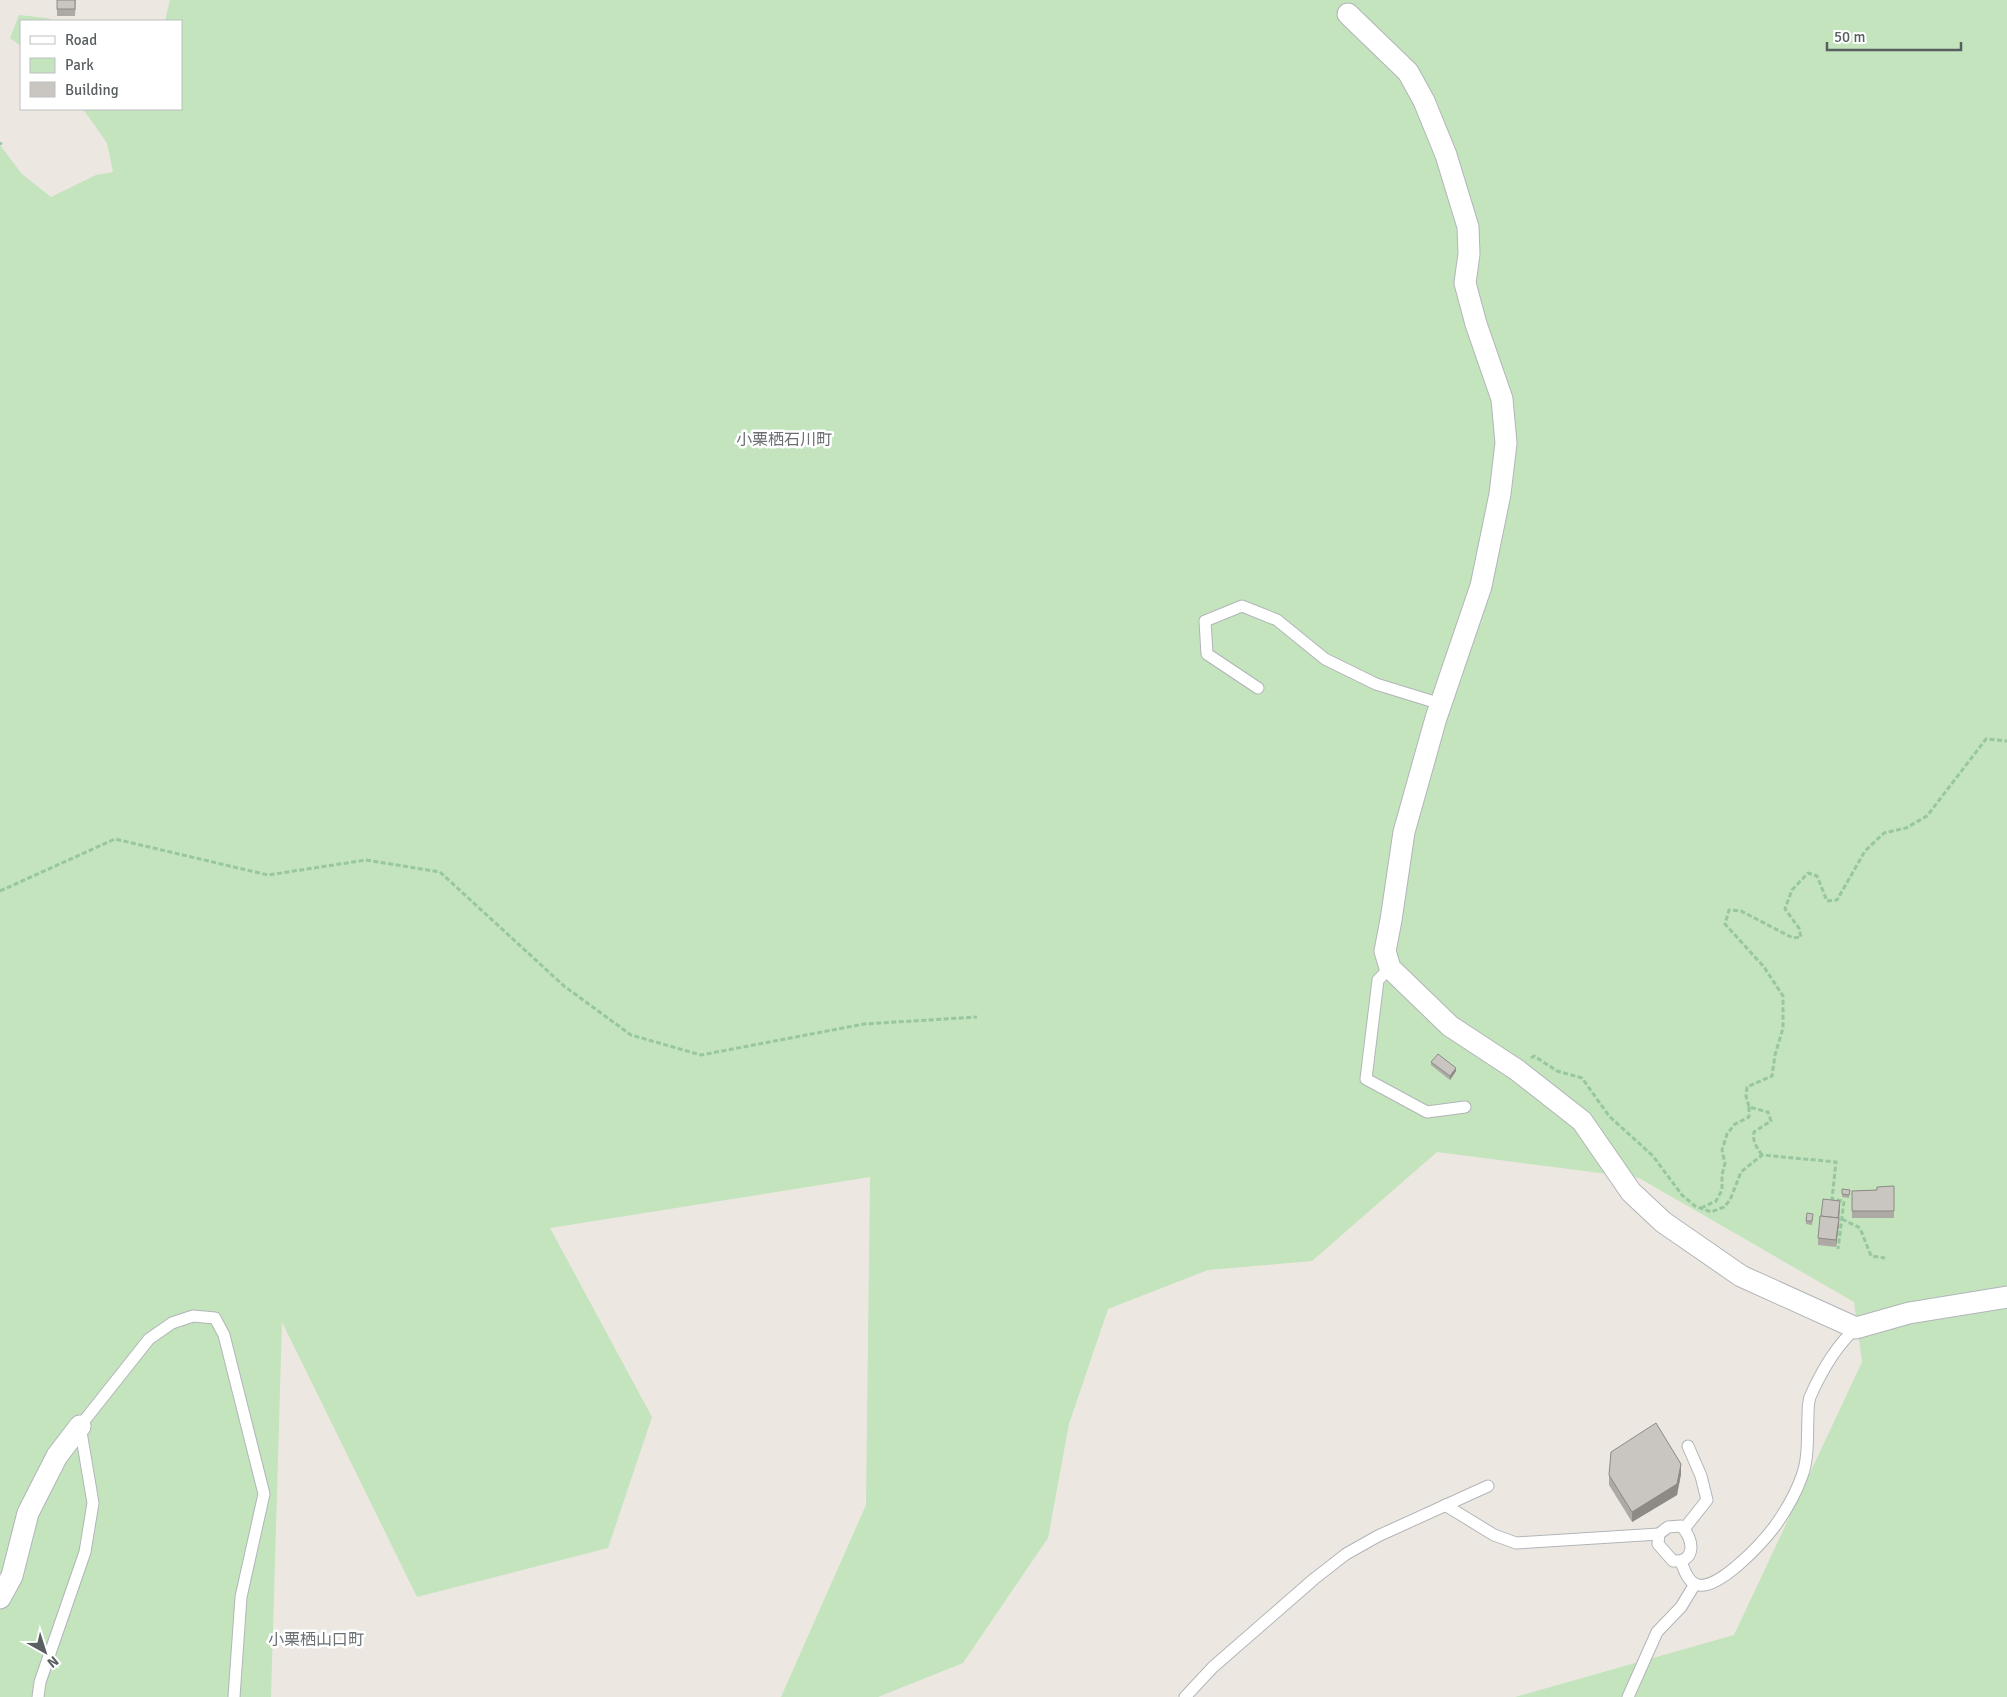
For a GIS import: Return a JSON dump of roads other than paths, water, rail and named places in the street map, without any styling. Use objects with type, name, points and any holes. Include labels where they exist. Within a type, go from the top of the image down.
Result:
[{"type":"street","points":[[1348,14],[1408,72],[1424,101],[1442,146],[1468,227],[1469,254],[1465,283],[1476,324],[1502,399],[1506,443],[1500,494],[1481,586],[1441,704],[1404,832],[1391,920],[1384,951],[1390,968],[1450,1026],[1518,1070],[1582,1121],[1631,1192],[1663,1222],[1741,1276],[1856,1328],[1909,1313],[2007,1297]]},
{"type":"street","points":[[0,1598],[12,1576],[28,1513],[57,1456],[80,1426]]},
{"type":"lane","points":[[1258,688],[1208,654],[1204,620],[1242,606],[1277,620],[1326,658],[1376,684],[1441,704]]},
{"type":"lane","points":[[1390,968],[1378,980],[1366,1079],[1426,1112],[1465,1107]]},
{"type":"lane","points":[[38,1697],[40,1682],[85,1552],[93,1503],[80,1426],[149,1339],[172,1323],[194,1316],[215,1318],[224,1335],[264,1494],[241,1597],[234,1697]]},
{"type":"lane","points":[[1681,1562],[1686,1575],[1695,1584],[1706,1585],[1719,1580],[1758,1545],[1775,1526],[1803,1476],[1808,1450],[1809,1400],[1839,1346],[1856,1328]]},
{"type":"lane","points":[[1684,1529],[1707,1500],[1701,1476],[1688,1446]]},
{"type":"lane","points":[[1184,1697],[1213,1667],[1314,1579],[1346,1554],[1378,1536],[1488,1486]]},
{"type":"lane","points":[[1445,1505],[1494,1535],[1516,1543],[1658,1534],[1668,1527],[1681,1526],[1688,1534],[1691,1542],[1686,1558],[1681,1562],[1673,1561],[1658,1544],[1658,1534]]},
{"type":"lane","points":[[1628,1697],[1657,1632],[1681,1607],[1695,1584]]},
{"type":"district","name":"小栗栖石川町","points":[[784,439]]},
{"type":"district","name":"小栗栖山口町","points":[[316,1639]]}]
